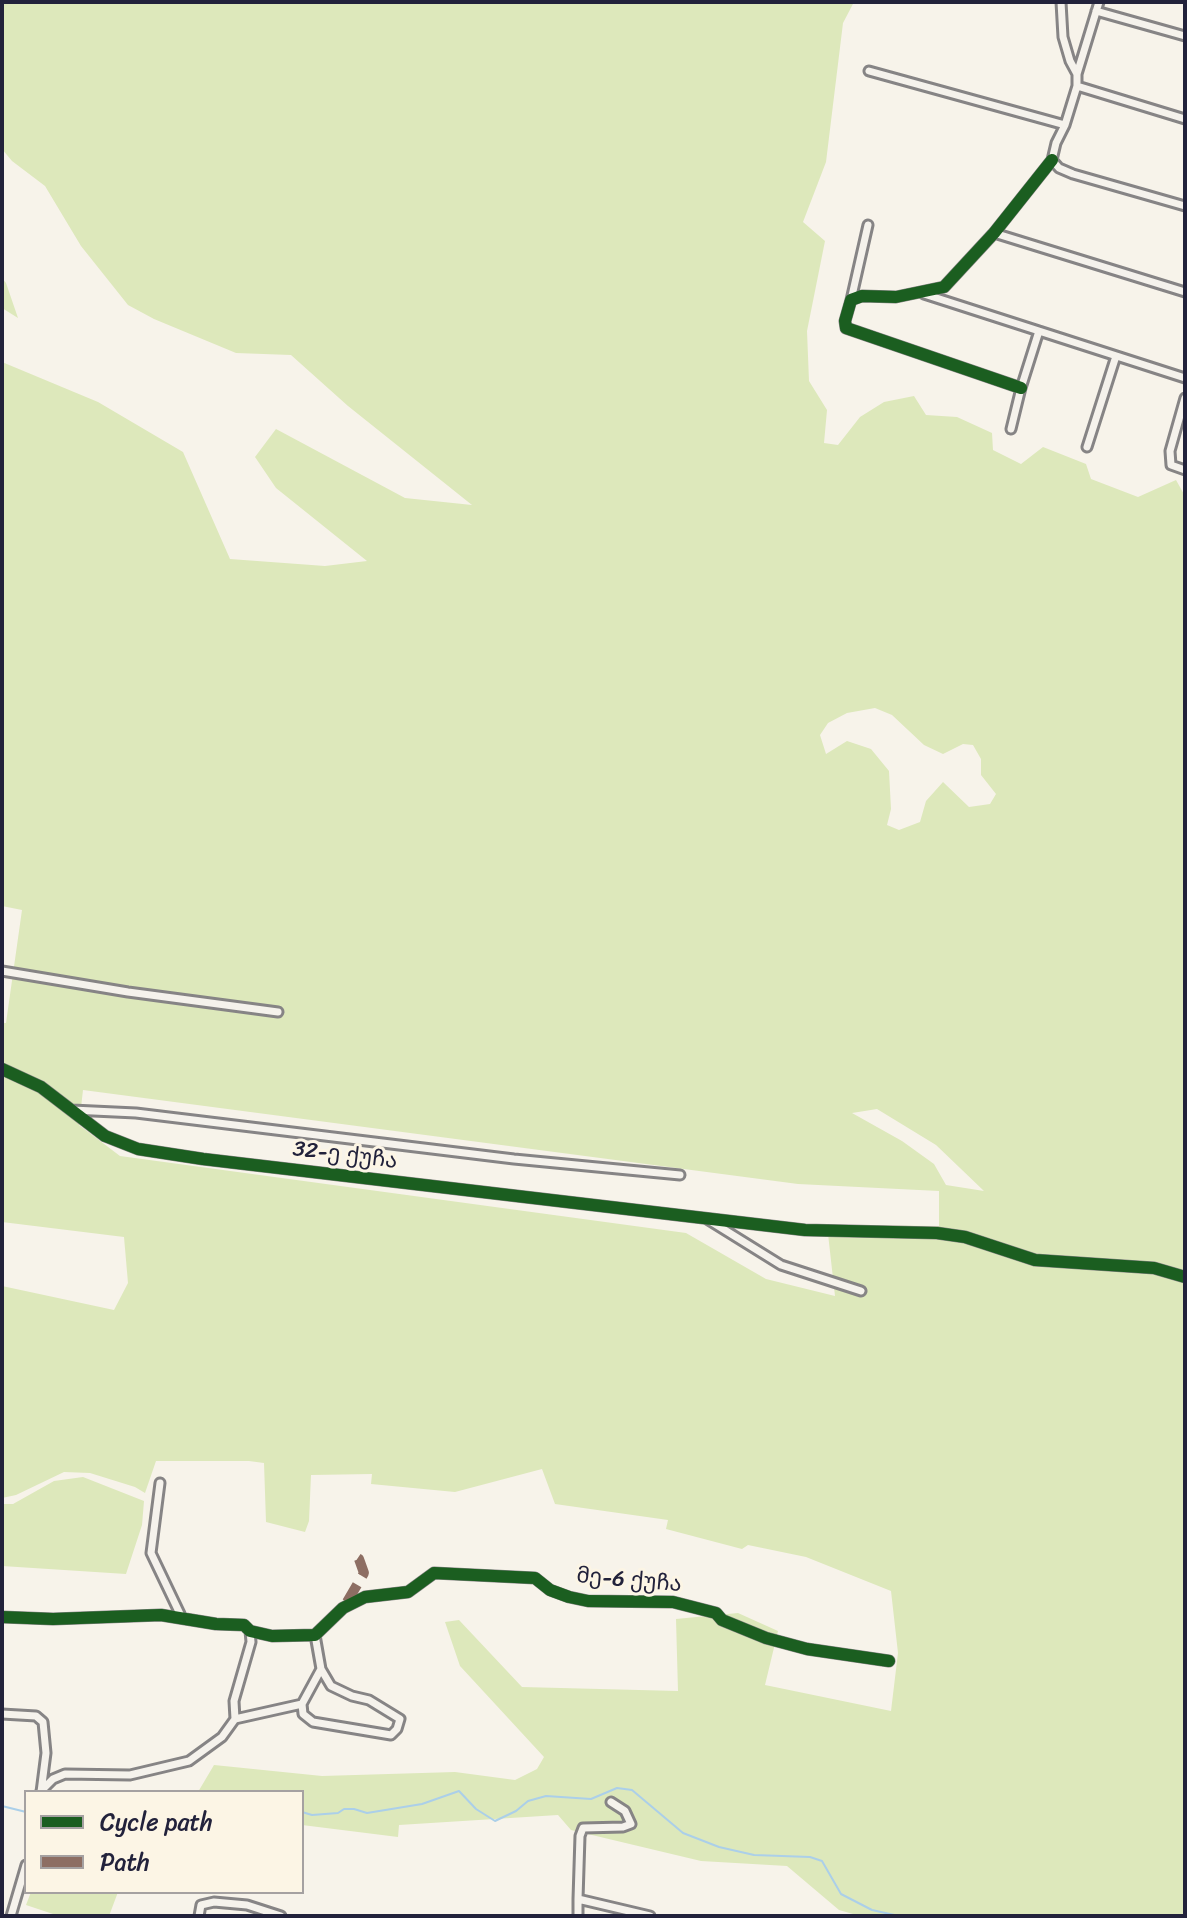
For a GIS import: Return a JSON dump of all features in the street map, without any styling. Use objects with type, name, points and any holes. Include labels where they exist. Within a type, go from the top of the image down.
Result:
[{"type":"street","points":[[1061,2],[1063,37],[1077,74]]},
{"type":"street","points":[[851,300],[862,296],[896,297],[944,287],[994,233],[1052,160],[1077,86],[1077,74],[1098,6],[1185,36]]},
{"type":"street","points":[[869,71],[1065,125]]},
{"type":"street","points":[[1077,86],[1185,119]]},
{"type":"street","points":[[1052,160],[1059,168],[1073,174],[1185,206]]},
{"type":"street","points":[[868,225],[845,321],[846,328],[1021,388]]},
{"type":"street","points":[[994,233],[1185,292]]},
{"type":"street","points":[[923,293],[1185,378]]},
{"type":"street","points":[[1011,429],[1039,331]]},
{"type":"street","points":[[1087,447],[1116,356]]},
{"type":"street","points":[[1185,398],[1170,451],[1171,465],[1185,470]]},
{"type":"street","points":[[2,971],[278,1012]]},
{"type":"street","name":"32-ე ქუჩა","points":[[2,1069],[41,1087],[105,1136],[138,1149],[805,1230],[937,1233],[965,1237],[1035,1260],[1154,1268],[1185,1277]]},
{"type":"street","points":[[70,1110],[136,1113],[250,1129],[680,1175]]},
{"type":"street","points":[[705,1218],[781,1265],[861,1291]]},
{"type":"street","points":[[160,1483],[151,1553],[182,1618]]},
{"type":"street","name":"მე-6 ქუჩა","points":[[315,1635],[343,1608],[365,1597],[408,1592],[434,1573],[535,1578],[550,1590],[588,1601],[673,1602],[716,1613],[722,1620],[766,1638],[807,1649],[889,1661]]},
{"type":"street","points":[[2,1617],[53,1619],[161,1615],[244,1625],[250,1631],[272,1636],[315,1635],[321,1669],[331,1686],[369,1700],[400,1719],[397,1729],[391,1735],[313,1722],[303,1714],[302,1704],[321,1669]]},
{"type":"street","points":[[42,1790],[53,1779],[65,1774],[130,1775],[189,1761],[222,1737],[235,1719],[234,1701],[251,1642],[250,1631]]},
{"type":"street","points":[[235,1719],[302,1704]]},
{"type":"street","points":[[2,1714],[36,1716],[43,1722],[46,1753],[41,1790]]},
{"type":"street","points":[[578,1916],[580,1836],[583,1828],[631,1824],[625,1811],[611,1802]]},
{"type":"street","points":[[11,1916],[24,1872]]},
{"type":"street","points":[[578,1899],[650,1916]]},
{"type":"street","points":[[199,1916],[201,1905],[214,1902],[247,1905],[281,1916]]},
{"type":"green space","points":[[2,2],[854,2],[843,23],[826,162],[803,222],[825,241],[807,331],[809,381],[827,410],[824,443],[838,445],[860,417],[884,402],[914,396],[926,415],[957,417],[992,433],[993,450],[1021,464],[1043,447],[1086,464],[1091,479],[1138,497],[1176,480],[1185,496],[1185,1916],[860,1916],[839,1910],[787,1866],[701,1861],[571,1830],[558,1815],[399,1825],[398,1837],[304,1825],[304,1790],[199,1790],[214,1765],[322,1776],[455,1772],[515,1780],[537,1769],[544,1757],[460,1666],[445,1622],[459,1620],[522,1687],[678,1691],[676,1619],[738,1613],[778,1631],[765,1685],[891,1711],[898,1653],[891,1591],[806,1557],[748,1545],[742,1549],[666,1529],[668,1520],[555,1504],[542,1469],[455,1492],[371,1484],[372,1474],[311,1475],[309,1521],[305,1532],[266,1522],[264,1463],[249,1461],[156,1461],[145,1493],[90,1473],[64,1472],[16,1495],[2,1498],[2,1286],[114,1310],[128,1283],[124,1237],[2,1222],[2,1023],[6,1023],[22,910],[2,906],[2,362],[98,402],[183,452],[230,559],[325,566],[367,561],[276,488],[255,457],[276,429],[405,498],[472,505],[348,406],[291,355],[236,353],[128,305],[81,246],[45,186],[12,161],[2,149]],"holes":[[[875,708],[892,715],[924,745],[943,754],[963,744],[973,745],[981,759],[981,775],[996,794],[990,804],[969,807],[943,782],[926,801],[920,822],[899,830],[887,825],[891,809],[889,771],[871,749],[847,741],[826,754],[820,735],[828,723],[847,713]],[[83,1090],[798,1184],[939,1191],[939,1226],[827,1225],[835,1296],[766,1279],[686,1233],[120,1156],[79,1125]],[[877,1109],[936,1145],[984,1191],[946,1185],[934,1164],[902,1141],[852,1113]]]},
{"type":"green space","points":[[2,278],[6,283],[18,318],[2,308]]},
{"type":"green space","points":[[83,1477],[144,1501],[142,1525],[126,1574],[2,1566],[2,1504],[13,1504],[54,1481]]},
{"type":"green space","points":[[30,1894],[117,1894],[109,1916],[59,1916],[26,1905]]},
{"type":"waterway","points":[[304,1813],[312,1815],[354,1809],[367,1813],[422,1804],[459,1791],[476,1809],[495,1821],[528,1801],[546,1796],[591,1799],[617,1788],[632,1790],[683,1833],[719,1847],[754,1855],[810,1857],[822,1861],[841,1894],[872,1910],[899,1916]]},
{"type":"waterway","points":[[2,1806],[24,1812]]},
{"type":"marked path","points":[[347,1602],[364,1573],[359,1559],[350,1553]]},
{"type":"cycle path","points":[[1021,388],[846,328],[845,321],[851,300],[862,296],[896,297],[944,287],[994,233],[1052,160]]},
{"type":"cycle path","points":[[2,1069],[41,1087],[105,1136],[138,1149],[805,1230],[937,1233],[965,1237],[1035,1260],[1154,1268],[1185,1277]]},
{"type":"cycle path","points":[[2,1617],[53,1619],[161,1615],[244,1625],[250,1631],[272,1636],[315,1635],[343,1608],[365,1597],[408,1592],[434,1573],[535,1578],[550,1590],[569,1597],[588,1601],[673,1602],[716,1613],[722,1620],[766,1638],[807,1649],[889,1661]]}]
